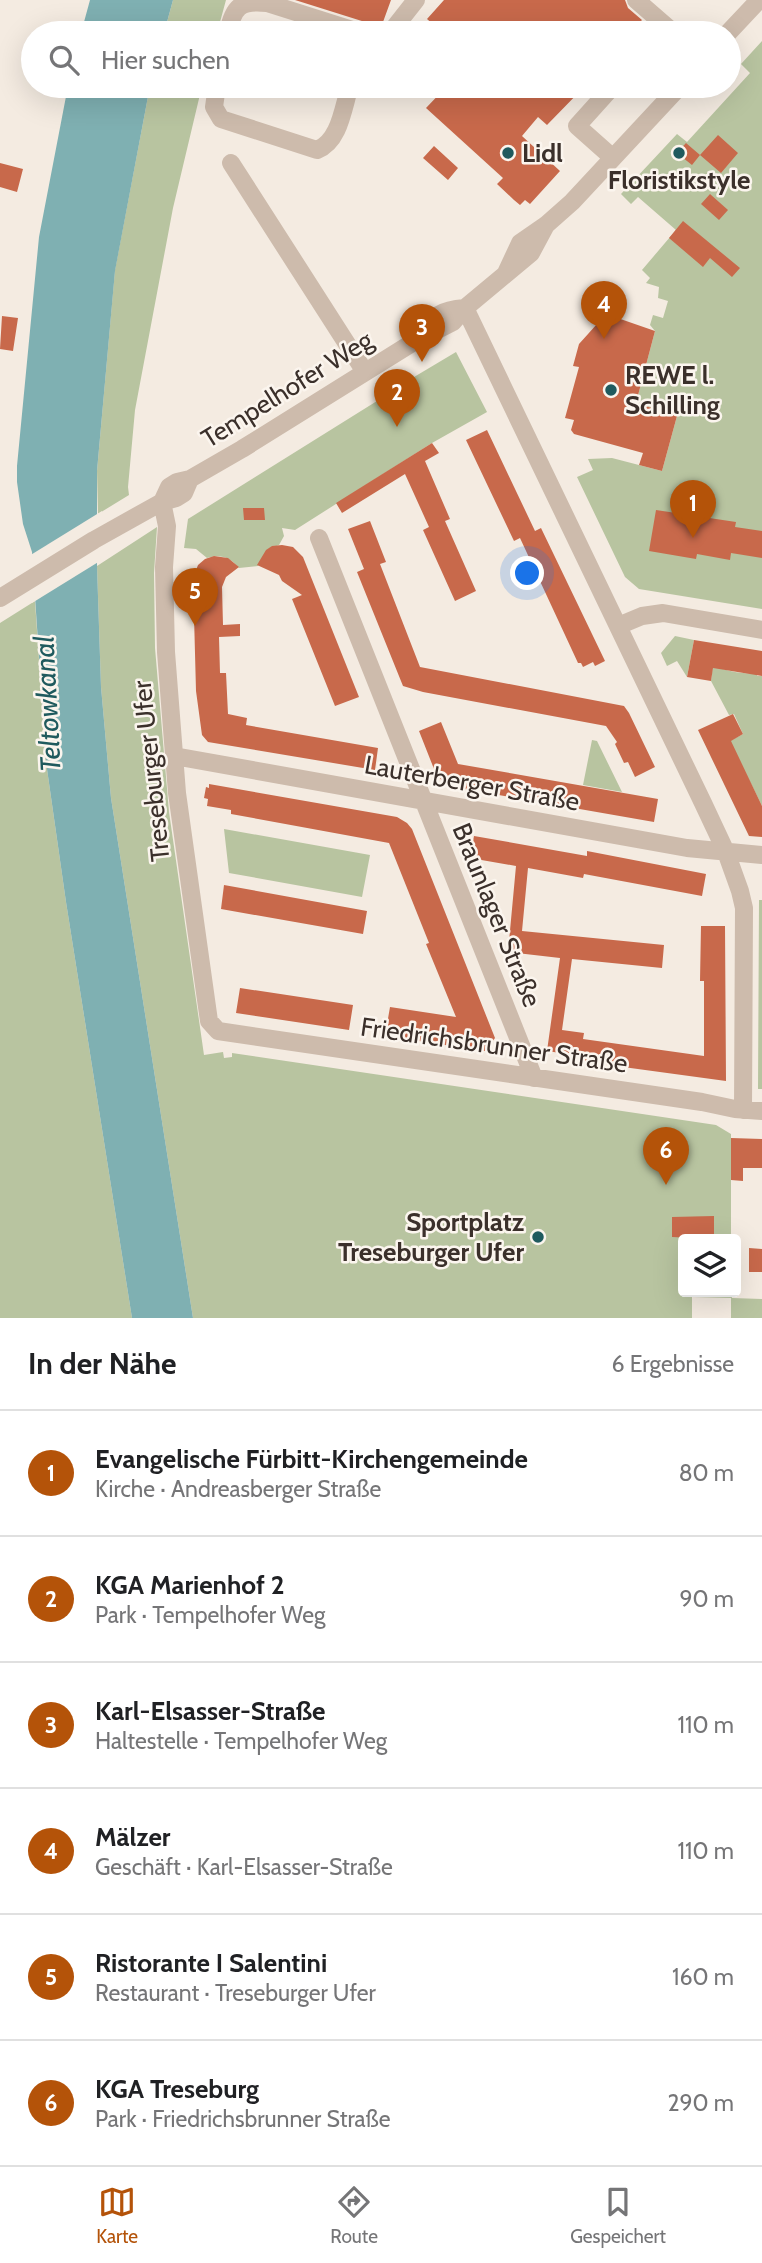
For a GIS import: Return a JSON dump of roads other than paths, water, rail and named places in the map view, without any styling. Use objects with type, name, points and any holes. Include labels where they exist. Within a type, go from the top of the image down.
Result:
[{"type":"street","points":[[636,0],[660,21]]},
{"type":"street","points":[[739,21],[759,0]]},
{"type":"street","points":[[232,21],[238,7],[245,2],[253,2],[323,21]]},
{"type":"street","points":[[399,21],[411,4]]},
{"type":"street","points":[[215,98],[214,107],[221,119],[317,150],[333,137],[346,98]]},
{"type":"street","points":[[602,98],[576,126],[613,158]]},
{"type":"street","name":"Tempelhofer Weg","points":[[1,598],[162,502],[169,487],[177,482],[190,479],[412,343],[434,317],[445,310],[465,308],[506,273],[520,243],[572,202],[669,98]]},
{"type":"street","points":[[231,163],[365,372]]},
{"type":"street","points":[[465,308],[726,852],[740,891],[744,908],[743,1111]]},
{"type":"street","name":"Treseburger Ufer","points":[[162,502],[167,520],[164,580],[166,652],[180,823],[209,1021],[218,1031]]},
{"type":"street","name":"Braunlager Straße","points":[[319,538],[534,1077]]},
{"type":"street","points":[[618,626],[642,615],[663,613],[762,630]]},
{"type":"street","name":"Lauterberger Straße","points":[[174,757],[687,848],[762,855]]},
{"type":"street","name":"Friedrichsbrunner Straße","points":[[218,1031],[702,1102],[743,1111],[762,1111]]},
{"type":"water","points":[[90,0],[173,0],[167,21],[84,21]]},
{"type":"water","name":"Teltowkanal","points":[[66,98],[148,98],[115,271],[97,471],[101,687],[111,798],[193,1318],[132,1318],[46,762],[32,552],[23,524],[17,482],[39,237]]},
{"type":"place","name":"Lidl","points":[[508,153]]},
{"type":"place","name":"Floristikstyle","points":[[679,153]]},
{"type":"place","name":"Mälzer","points":[[604,339]]},
{"type":"place","name":"Karl-Elsasser-Straße","points":[[422,362]]},
{"type":"place","name":"REWE l. Schilling","points":[[611,390]]},
{"type":"place","name":"KGA Marienhof 2","points":[[397,427]]},
{"type":"place","name":"Evangelische Fürbitt-Kirchengemeinde","points":[[693,538]]},
{"type":"place","name":"Ristorante I Salentini","points":[[195,626]]},
{"type":"place","name":"KGA Treseburg","points":[[666,1185]]},
{"type":"place","name":"Sportplatz Treseburger Ufer","points":[[538,1237]]}]
